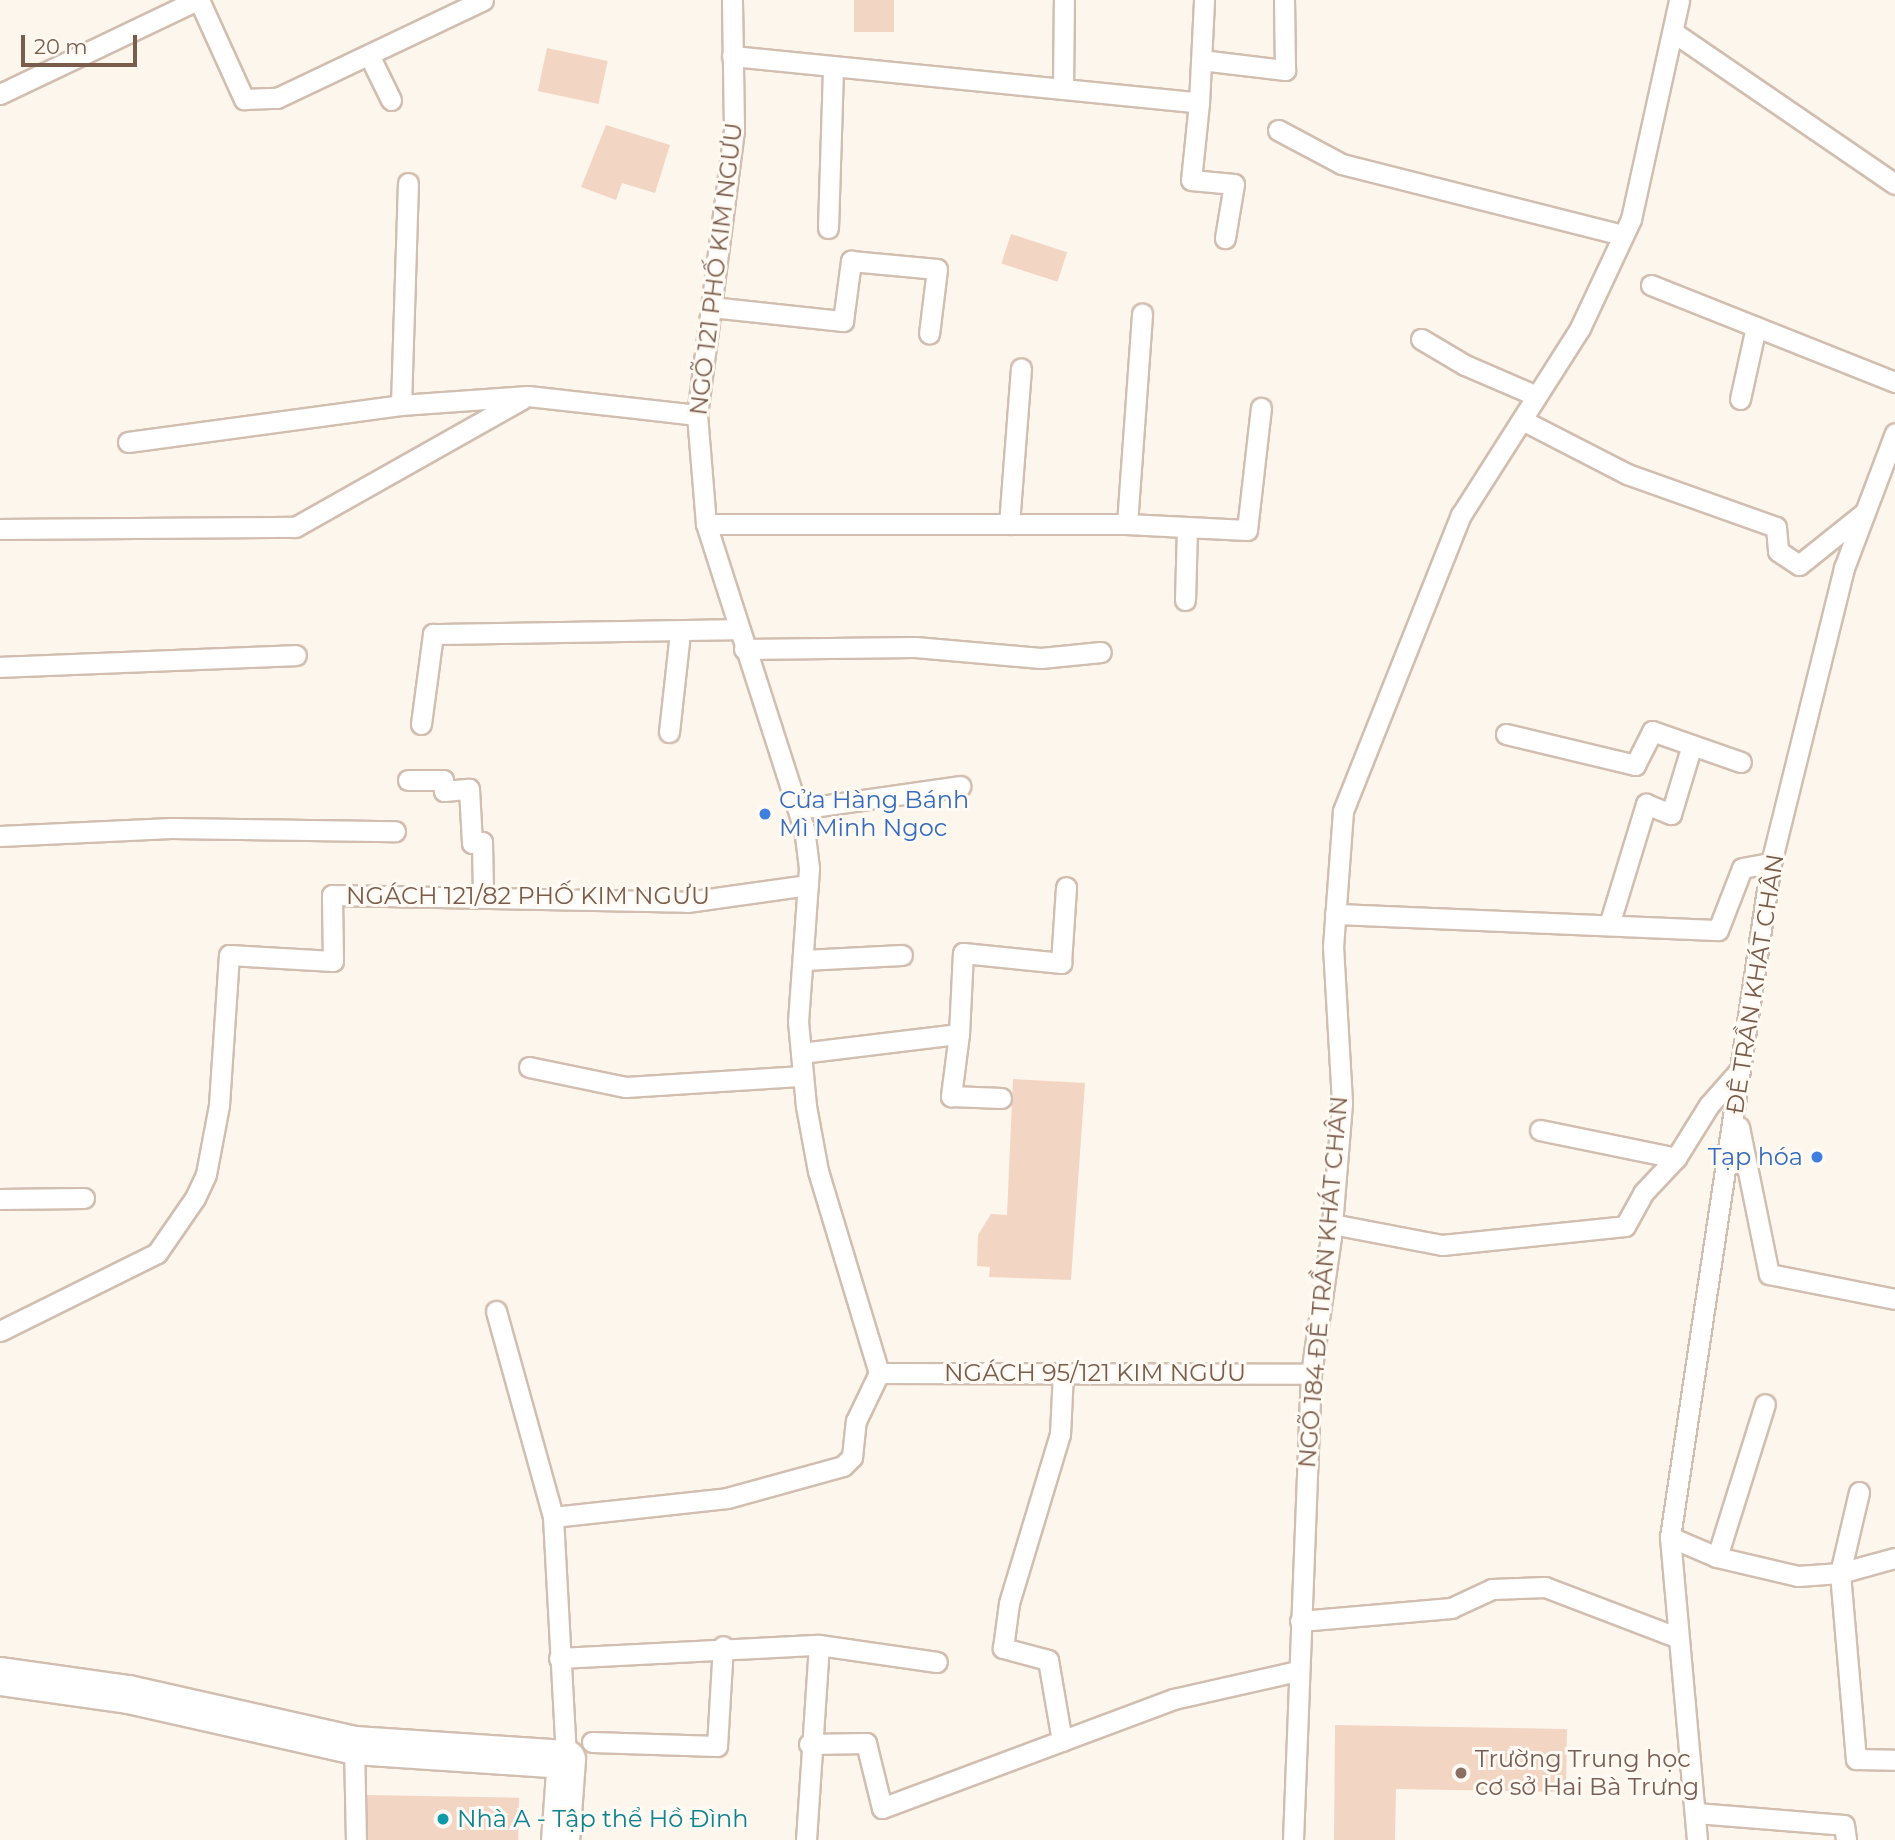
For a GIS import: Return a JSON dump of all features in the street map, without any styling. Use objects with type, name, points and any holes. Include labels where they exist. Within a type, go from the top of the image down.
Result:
[{"type":"street","points":[[0,1676],[128,1694],[354,1745],[579,1750],[560,1840]]},
{"type":"lane","points":[[0,94],[198,0],[244,99],[277,98],[483,0]]},
{"type":"lane","name":"NGÕ 121 PHỐ KIM NGƯU","points":[[732,0],[734,129],[696,415],[706,524],[737,629],[799,809],[808,885],[801,1054],[803,1076],[818,1171],[879,1373]]},
{"type":"lane","points":[[1063,89],[1064,0]]},
{"type":"lane","points":[[1204,0],[1199,103],[1191,180],[1234,184],[1225,238]]},
{"type":"lane","points":[[1201,60],[1285,70],[1284,0]]},
{"type":"lane","name":"NGÕ 184 ĐÊ TRẦN KHÁT CHÂN","points":[[1293,1840],[1297,1671],[1311,1374],[1332,1224],[1342,1102],[1333,947],[1343,811],[1461,515],[1580,328],[1623,235],[1679,0]]},
{"type":"lane","points":[[1673,32],[1895,184]]},
{"type":"lane","points":[[369,55],[391,100]]},
{"type":"lane","points":[[732,56],[1199,103]]},
{"type":"lane","points":[[828,228],[833,66]]},
{"type":"lane","points":[[1278,130],[1342,164],[1623,235]]},
{"type":"lane","points":[[401,405],[408,183]]},
{"type":"lane","points":[[711,307],[843,321],[851,261],[937,270],[929,334]]},
{"type":"lane","points":[[1651,285],[1895,382]]},
{"type":"lane","points":[[1127,524],[1142,314]]},
{"type":"lane","points":[[1740,399],[1756,327]]},
{"type":"lane","points":[[1421,338],[1465,365],[1537,396]]},
{"type":"lane","points":[[1009,524],[1021,368]]},
{"type":"lane","points":[[0,529],[295,527],[528,396]]},
{"type":"lane","points":[[128,442],[401,405],[528,396],[696,415]]},
{"type":"lane","points":[[706,524],[1127,524],[1247,530],[1261,408]]},
{"type":"lane","points":[[1521,421],[1627,474],[1776,527],[1778,551],[1799,565],[1865,512]]},
{"type":"lane","name":"ĐÊ TRẦN KHÁT CHÂN","points":[[1696,1840],[1696,1813],[1676,1637],[1670,1537],[1736,1112],[1739,1071],[1771,863],[1844,568],[1895,433]]},
{"type":"lane","points":[[1185,600],[1187,527]]},
{"type":"lane","points":[[421,724],[433,634],[680,633],[737,629]]},
{"type":"lane","points":[[668,732],[680,633]]},
{"type":"lane","points":[[744,649],[915,648],[1041,658],[1101,652]]},
{"type":"lane","points":[[0,667],[296,655]]},
{"type":"lane","points":[[1506,734],[1635,765],[1652,731],[1741,762]]},
{"type":"lane","points":[[1609,925],[1646,804],[1671,814],[1692,745]]},
{"type":"lane","points":[[408,780],[443,780],[444,791],[469,789],[472,843],[482,842],[483,895]]},
{"type":"lane","points":[[799,809],[960,786]]},
{"type":"lane","points":[[0,836],[171,828],[395,831]]},
{"type":"lane","points":[[1335,914],[1718,930],[1742,868],[1771,863]]},
{"type":"lane","name":"NGÁCH 121/82 PHỐ KIM NGƯU","points":[[0,1331],[157,1253],[195,1198],[206,1174],[219,1105],[229,955],[333,961],[332,894],[483,895],[687,902],[808,885]]},
{"type":"lane","points":[[1001,1098],[951,1096],[959,1034],[963,953],[1061,963],[1066,887]]},
{"type":"lane","points":[[804,960],[902,955]]},
{"type":"lane","points":[[801,1054],[959,1034]]},
{"type":"lane","points":[[529,1067],[625,1087],[803,1076]]},
{"type":"lane","points":[[1332,1224],[1442,1245],[1625,1226],[1643,1193],[1676,1158],[1709,1105],[1739,1071]]},
{"type":"lane","points":[[1736,1112],[1769,1274],[1895,1299]]},
{"type":"lane","points":[[1540,1130],[1676,1158]]},
{"type":"lane","points":[[0,1199],[84,1198]]},
{"type":"lane","points":[[496,1311],[553,1517],[559,1658],[579,1750],[717,1746],[723,1646]]},
{"type":"lane","points":[[553,1517],[727,1498],[843,1466],[852,1457],[856,1421],[879,1373]]},
{"type":"lane","name":"NGÁCH 95/121 KIM NGƯU","points":[[879,1373],[1311,1374]]},
{"type":"lane","points":[[1062,1741],[1048,1661],[1003,1648],[1009,1603],[1060,1434],[1063,1373]]},
{"type":"lane","points":[[1717,1557],[1765,1404]]},
{"type":"lane","points":[[1859,1492],[1840,1573],[1856,1759],[1895,1760]]},
{"type":"lane","points":[[1670,1537],[1717,1557],[1798,1576],[1840,1573],[1895,1558]]},
{"type":"lane","points":[[1300,1621],[1451,1608],[1492,1588],[1545,1587],[1676,1637]]},
{"type":"lane","points":[[559,1658],[723,1646],[819,1645],[937,1662]]},
{"type":"lane","points":[[806,1840],[809,1744],[819,1645]]},
{"type":"lane","points":[[809,1744],[866,1744],[883,1808],[1174,1699],[1297,1671]]},
{"type":"lane","points":[[354,1745],[356,1840]]},
{"type":"lane","points":[[1696,1813],[1844,1825],[1846,1840]]},
{"type":"building","points":[[854,0],[894,0],[894,32],[854,32]]},
{"type":"building","points":[[547,48],[608,61],[598,104],[538,91]]},
{"type":"building","points":[[606,125],[670,145],[655,193],[622,183],[616,200],[581,187]]},
{"type":"building","points":[[1011,234],[1067,252],[1058,282],[1001,263]]},
{"type":"building","points":[[1013,1079],[1085,1083],[1071,1280],[989,1277],[990,1267],[977,1266],[978,1235],[991,1214],[1007,1215]]},
{"type":"building","points":[[1335,1725],[1567,1729],[1566,1792],[1396,1789],[1395,1840],[1334,1840]]},
{"type":"building","name":"Nhà A - Tập thể Hồ Đình","points":[[367,1795],[519,1798],[518,1840],[366,1840]]},
{"type":"place","name":"Cửa Hàng Bánh Mì Minh Ngoc","points":[[765,814]]},
{"type":"place","name":"Tạp hóa","points":[[1817,1157]]},
{"type":"place","name":"Trường Trung học cơ sở Hai Bà Trưng","points":[[1461,1773]]},
{"type":"place","name":"Nhà A - Tập thể Hồ Đình","points":[[443,1819]]}]
